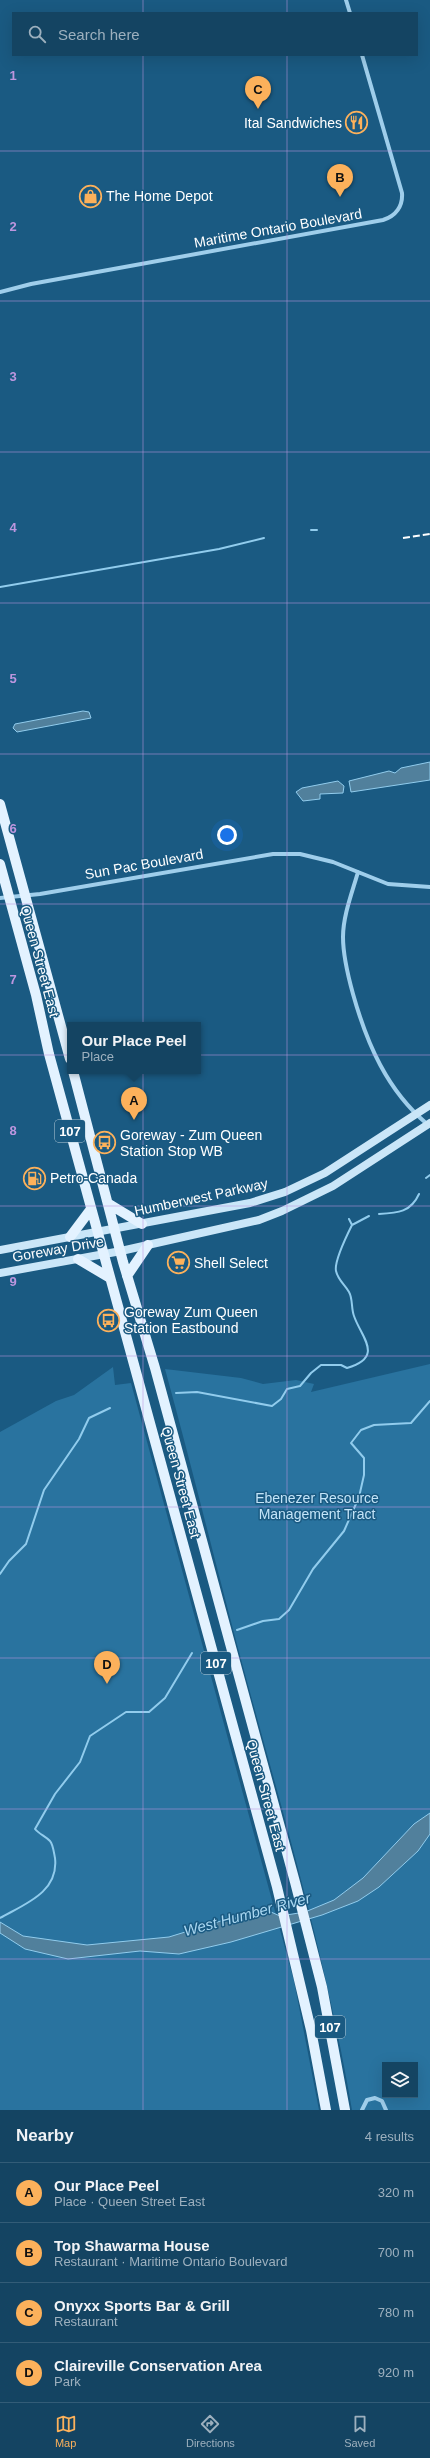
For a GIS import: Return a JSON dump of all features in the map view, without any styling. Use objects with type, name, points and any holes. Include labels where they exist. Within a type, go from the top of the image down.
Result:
[{"type":"main road","name":"Queen Street East","points":[[0,804],[67,1048]]},
{"type":"main road","name":"Queen Street East","points":[[0,864],[5,897],[277,1887],[293,1950],[326,2110]]},
{"type":"main road","name":"Queen Street East","points":[[74,1074],[312,1945],[331,2031],[345,2110]]},
{"type":"main road","name":"Humberwest Parkway","points":[[98,1232],[250,1203],[285,1192],[325,1173],[430,1105]]},
{"type":"main road","points":[[121,1251],[259,1220],[282,1211],[333,1186],[429,1125]]},
{"type":"main road","points":[[109,1204],[142,1224]]},
{"type":"main road","points":[[70,1237],[91,1209]]},
{"type":"main road","name":"Goreway Drive","points":[[0,1250],[98,1232]]},
{"type":"main road","points":[[128,1276],[148,1245]]},
{"type":"main road","name":"Goreway Drive","points":[[0,1273],[121,1251]]},
{"type":"main road","points":[[78,1259],[110,1278]]},
{"type":"street","points":[[346,0],[350,12]]},
{"type":"street","name":"Maritime Ontario Boulevard","points":[[0,292],[31,284],[383,220],[392,217],[399,208],[402,193],[362,56]]},
{"type":"street","name":"Sun Pac Boulevard","points":[[5,897],[273,854],[300,854],[333,862],[399,886],[430,887]]},
{"type":"street","points":[[358,872],[349,902],[343,937],[347,970],[368,1044],[392,1086],[416,1114],[429,1125]]},
{"type":"street","points":[[362,2110],[367,2100],[375,2098],[382,2101],[386,2110]]},
{"type":"green space","name":"Ebenezer Resource Management Tract","points":[[430,1364],[430,2110],[352,2110],[331,2002],[305,1896],[237,1645],[165,1369],[241,1378],[263,1384],[296,1380],[314,1384],[311,1392]]},
{"type":"green space","points":[[113,1367],[115,1385],[131,1383],[294,1981],[319,2110],[0,2110],[0,1432],[56,1401],[74,1395]]},
{"type":"shaded area","points":[[83,711],[89,712],[91,718],[17,732],[13,728],[15,724]]},
{"type":"shaded area","points":[[430,762],[430,780],[351,792],[349,781],[389,771],[395,773],[401,768]]},
{"type":"shaded area","points":[[338,781],[344,786],[343,793],[320,794],[320,799],[303,801],[296,792],[302,788]]},
{"type":"shaded area","points":[[430,1813],[430,1834],[418,1851],[379,1887],[358,1901],[322,1915],[231,1942],[179,1954],[140,1951],[68,1959],[25,1949],[0,1933],[0,1922],[23,1936],[87,1945],[169,1937],[224,1920],[271,1912],[280,1916],[305,1912],[334,1900],[363,1878],[414,1824]]},
{"type":"waterway","points":[[311,530],[317,530]]},
{"type":"waterway","points":[[0,587],[219,549],[264,538]]},
{"type":"waterway","points":[[426,1178],[430,1175]]},
{"type":"waterway","points":[[379,1214],[398,1212],[408,1208],[416,1200],[419,1194]]},
{"type":"waterway","points":[[176,1393],[197,1392],[272,1406],[281,1399],[287,1389],[300,1386],[311,1373],[321,1365],[341,1365],[347,1368],[365,1358],[368,1352],[365,1339],[354,1316],[350,1295],[338,1277],[336,1267],[341,1248],[352,1225],[369,1216]]},
{"type":"waterway","points":[[349,1219],[352,1225]]},
{"type":"waterway","points":[[237,1630],[263,1621],[279,1619],[289,1610],[313,1569],[344,1531],[359,1497],[364,1475],[364,1458],[351,1443],[361,1430],[374,1425],[411,1423],[430,1401]]},
{"type":"waterway","points":[[0,1574],[9,1561],[26,1544],[44,1490],[79,1439],[89,1418],[110,1408]]},
{"type":"waterway","points":[[0,1918],[38,1896],[52,1880],[55,1870],[53,1846],[50,1841],[35,1829],[55,1794],[80,1762],[90,1736],[126,1712],[149,1712],[165,1698],[192,1653]]},
{"type":"railway","points":[[403,538],[430,534]]},
{"type":"place","name":"Onyxx Sports Bar & Grill","points":[[258,109]]},
{"type":"place","name":"Ital Sandwiches","points":[[357,123]]},
{"type":"place","name":"The Home Depot","points":[[90,196]]},
{"type":"place","name":"Top Shawarma House","points":[[340,197]]},
{"type":"place","name":"Our Place Peel","points":[[134,1120]]},
{"type":"place","name":"Goreway - Zum Queen Station Stop WB","points":[[104,1143]]},
{"type":"place","name":"Petro-Canada","points":[[35,1178]]},
{"type":"place","name":"Shell Select","points":[[179,1263]]},
{"type":"place","name":"Goreway Zum Queen Station Eastbound","points":[[109,1320]]},
{"type":"place","name":"Claireville Conservation Area","points":[[107,1684]]},
{"type":"water label","name":"West Humber River","points":[[247,1914]]}]
